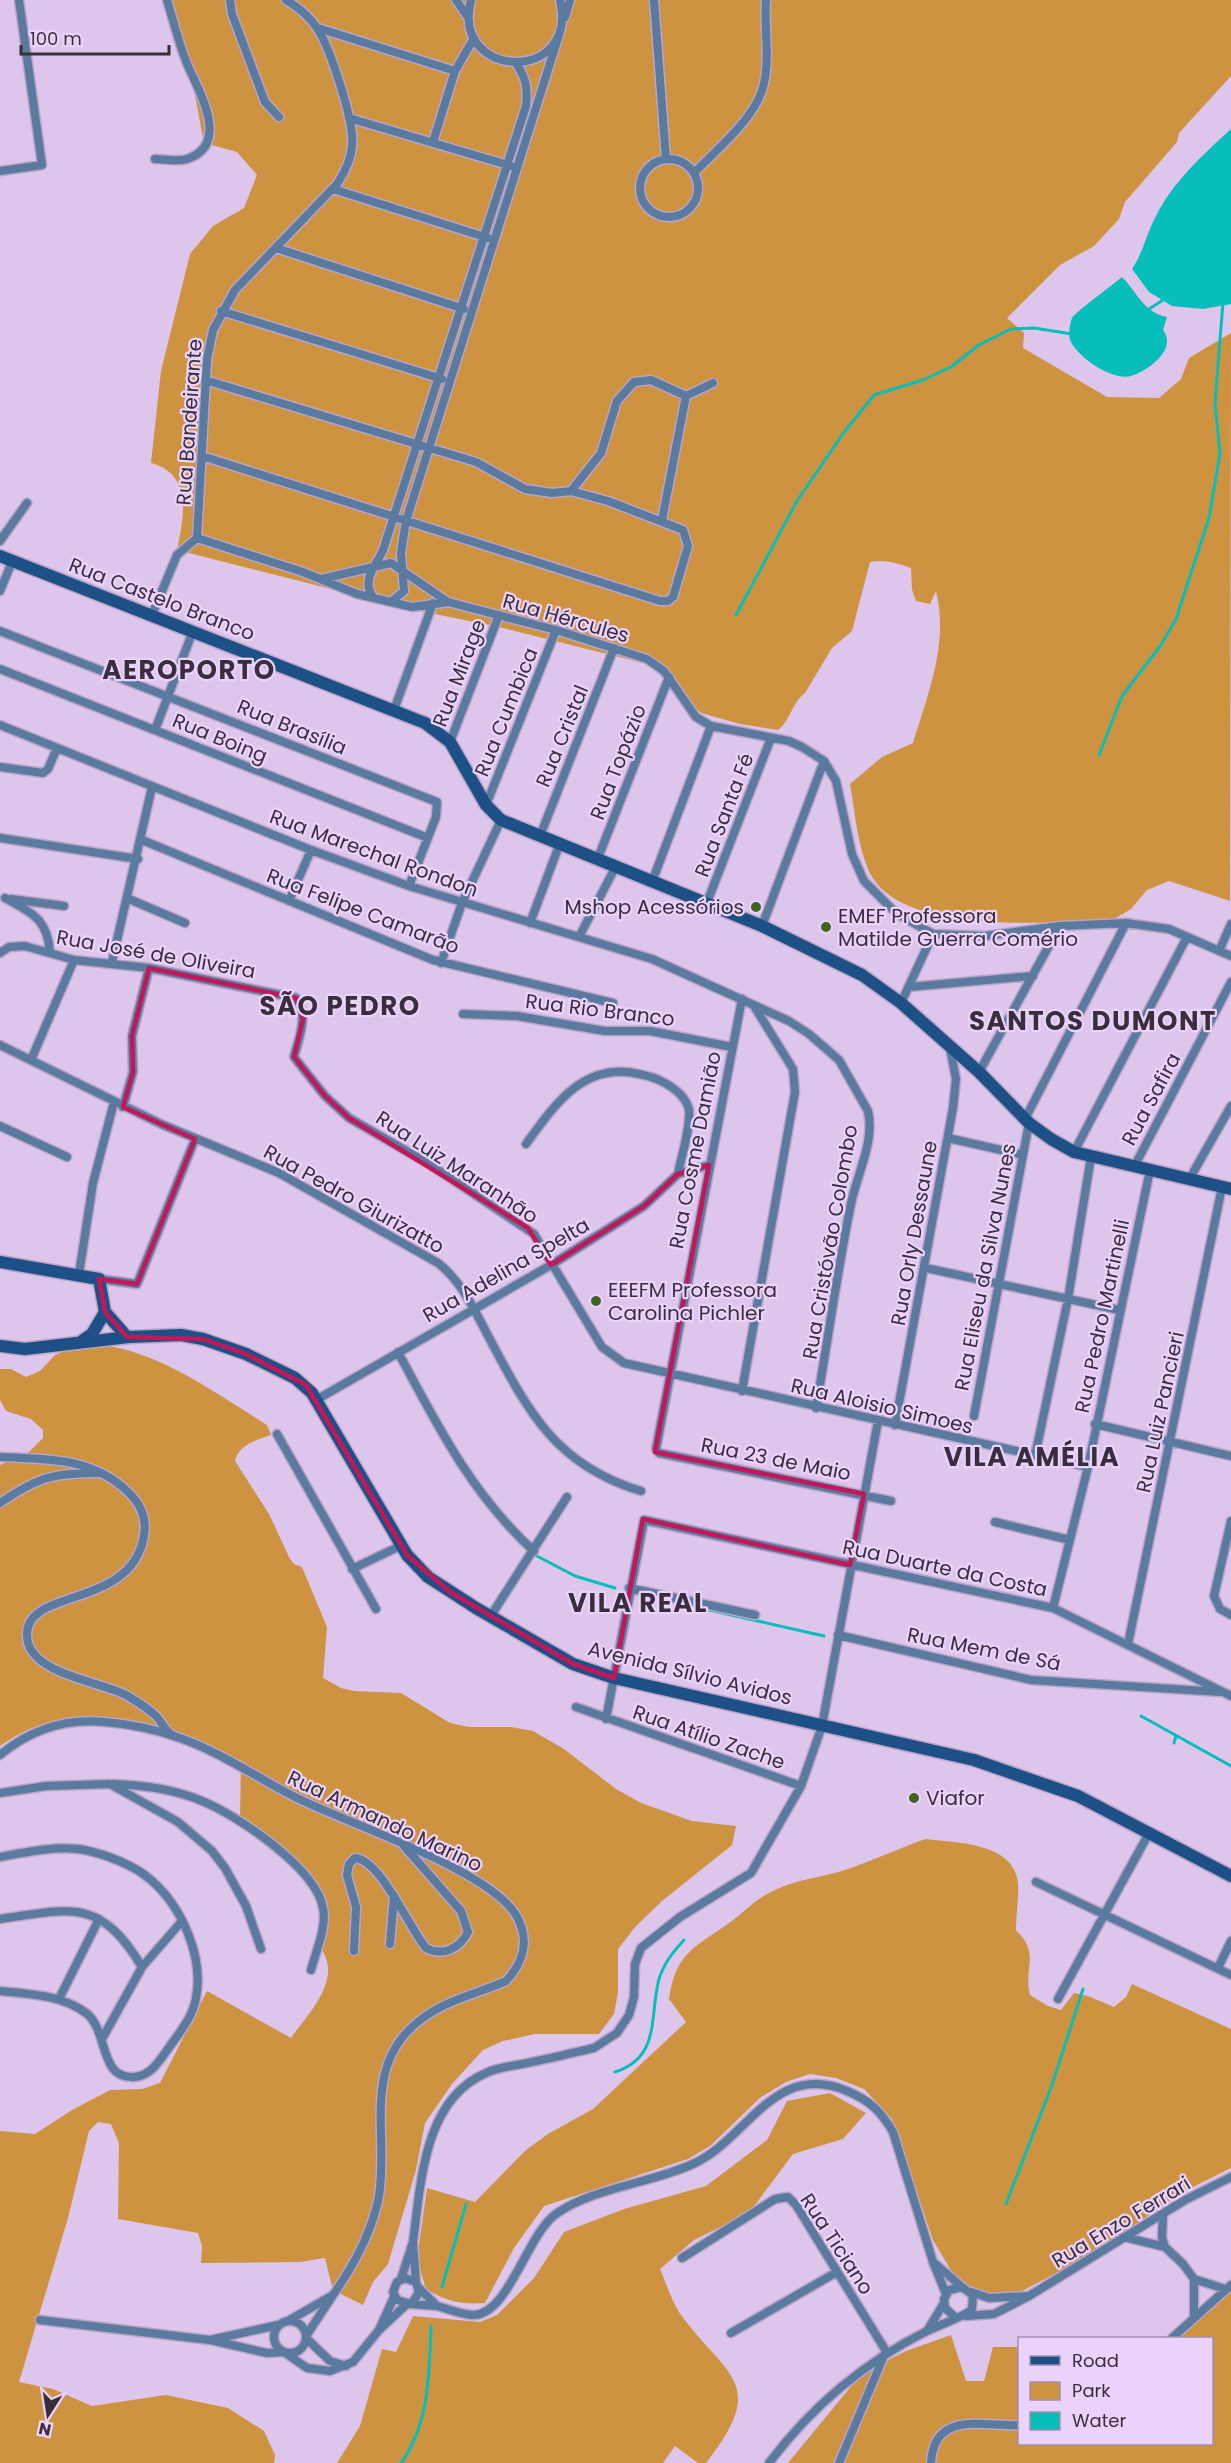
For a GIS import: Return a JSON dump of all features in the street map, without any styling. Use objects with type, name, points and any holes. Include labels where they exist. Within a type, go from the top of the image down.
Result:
[{"type":"main road","name":"Rua Castelo Branco","points":[[0,556],[425,723],[450,742],[486,805],[501,820],[762,926],[862,975],[901,1003],[979,1072],[1027,1121],[1051,1139],[1074,1152],[1091,1157],[1227,1188]]},
{"type":"main road","points":[[0,1262],[99,1279],[105,1312],[127,1337]]},
{"type":"main road","points":[[82,1341],[92,1334],[105,1312]]},
{"type":"main road","name":"Avenida Sílvio Avidos","points":[[0,1346],[25,1348],[163,1334],[203,1339],[246,1354],[306,1385],[413,1563],[428,1577],[490,1617],[573,1664],[614,1678],[974,1760],[1019,1774],[1078,1796],[1231,1876]]},
{"type":"street","points":[[0,171],[42,165],[18,0]]},
{"type":"street","points":[[155,159],[185,160],[194,156],[206,142],[209,132],[206,102],[188,68],[167,0]]},
{"type":"street","points":[[230,0],[232,14],[265,102],[279,117]]},
{"type":"street","name":"Rua Bandeirante","points":[[197,538],[205,380],[209,345],[221,311],[235,290],[333,189],[350,159],[352,146],[350,118],[318,28],[309,17],[286,0]]},
{"type":"street","points":[[456,0],[468,19],[474,38],[491,56],[516,63],[540,56],[558,38]]},
{"type":"street","points":[[468,19],[471,0]]},
{"type":"street","points":[[560,0],[562,26]]},
{"type":"street","points":[[391,602],[404,591],[401,553],[406,521],[570,0]]},
{"type":"street","points":[[654,0],[666,159]]},
{"type":"street","points":[[694,173],[753,111],[761,96],[765,81],[766,0]]},
{"type":"street","points":[[318,28],[455,71]]},
{"type":"street","points":[[433,142],[455,71],[474,38]]},
{"type":"street","points":[[373,597],[368,583],[369,575],[376,565],[394,517],[526,106],[528,91],[524,76],[516,63]]},
{"type":"street","points":[[350,118],[517,168]]},
{"type":"street","points":[[666,159],[685,163],[694,173],[699,187],[693,205],[677,216],[658,215],[644,202],[640,184],[649,167],[666,159]]},
{"type":"street","points":[[333,189],[494,240]]},
{"type":"street","points":[[276,248],[472,312]]},
{"type":"street","points":[[221,311],[450,381]]},
{"type":"street","points":[[202,456],[664,602],[673,597],[688,541],[683,530],[662,520],[571,491],[552,493],[525,489],[489,467],[205,380]]},
{"type":"street","points":[[571,491],[601,453],[617,400],[634,382],[651,380],[686,396]]},
{"type":"street","points":[[686,396],[713,383]]},
{"type":"street","points":[[662,520],[686,396]]},
{"type":"street","points":[[0,541],[27,503]]},
{"type":"street","points":[[152,615],[177,555],[197,538]]},
{"type":"street","name":"Rua Hércules","points":[[197,538],[321,579],[350,592],[412,607],[448,602]]},
{"type":"street","points":[[0,591],[12,562]]},
{"type":"street","name":"Rua Hércules","points":[[321,579],[360,572],[376,565],[391,563],[402,568],[448,602],[556,630],[647,659],[669,677],[696,717],[711,726]]},
{"type":"street","points":[[394,710],[437,595]]},
{"type":"street","name":"Rua Mirage","points":[[450,742],[499,615]]},
{"type":"street","name":"Rua Cumbica","points":[[486,805],[556,630]]},
{"type":"street","name":"Rua Brasília","points":[[0,631],[169,695],[437,802],[436,817],[428,838]]},
{"type":"street","points":[[155,730],[193,631]]},
{"type":"street","name":"Rua Cristal","points":[[540,836],[615,648]]},
{"type":"street","name":"Rua Boing","points":[[0,669],[428,838]]},
{"type":"street","name":"Rua Topázio","points":[[598,858],[669,677]]},
{"type":"street","name":"Rua Marechal Rondon","points":[[0,725],[311,850],[462,903],[642,955],[742,999]]},
{"type":"street","points":[[652,882],[711,726],[802,747],[824,761],[831,770],[840,791],[852,854],[864,881],[890,908],[933,934],[985,936],[1060,926],[1126,923],[1161,927],[1231,956]]},
{"type":"street","name":"Rua Santa Fé","points":[[706,905],[771,738]]},
{"type":"street","points":[[0,767],[43,773],[48,769],[57,748]]},
{"type":"street","points":[[762,926],[824,761]]},
{"type":"street","points":[[112,962],[129,899],[152,788]]},
{"type":"street","points":[[441,963],[462,903],[501,820]]},
{"type":"street","points":[[0,837],[138,859]]},
{"type":"street","points":[[409,886],[428,838]]},
{"type":"street","name":"Rua Felipe Camarão","points":[[142,840],[441,963],[613,1002]]},
{"type":"street","points":[[530,923],[560,843]]},
{"type":"street","points":[[290,901],[311,850]]},
{"type":"street","points":[[579,937],[616,866]]},
{"type":"street","points":[[2,897],[64,906]]},
{"type":"street","points":[[2,897],[42,921],[49,936],[50,952]]},
{"type":"street","points":[[129,899],[184,923]]},
{"type":"street","name":"Rua Eliseu da Silva Nunes","points":[[974,1416],[1023,1155],[1027,1121],[1126,923]]},
{"type":"street","points":[[1219,951],[1231,924]]},
{"type":"street","points":[[979,1072],[1060,926]]},
{"type":"street","points":[[901,1003],[933,934]]},
{"type":"street","points":[[1074,1152],[1186,937]]},
{"type":"street","name":"Rua José de Oliveira","points":[[0,953],[9,947],[25,946],[74,960],[112,962],[149,968],[296,998],[303,1008],[303,1019],[294,1057]]},
{"type":"street","points":[[31,1060],[74,960]]},
{"type":"street","points":[[123,1107],[133,1072],[132,1036],[149,968]]},
{"type":"street","points":[[909,987],[1033,976]]},
{"type":"street","name":"Rua Safira","points":[[1134,1167],[1231,982]]},
{"type":"street","name":"Rua Cristóvão Colombo","points":[[742,999],[809,1034],[839,1060],[870,1120],[866,1148],[851,1203],[816,1408]]},
{"type":"street","name":"Rua Cosme Damião","points":[[656,1449],[742,999]]},
{"type":"street","points":[[742,1391],[795,1105],[796,1082],[787,1058],[754,1006]]},
{"type":"street","name":"Rua Rio Branco","points":[[463,1014],[517,1016],[605,1031],[650,1031],[732,1047]]},
{"type":"street","name":"Rua Pedro Giurizatto","points":[[0,1045],[123,1107],[279,1173],[404,1242],[446,1269],[474,1309],[509,1375],[549,1437],[586,1467],[616,1483],[641,1491]]},
{"type":"street","name":"Rua Orly Dessaune","points":[[895,1425],[926,1268],[948,1138],[956,1079],[950,1048]]},
{"type":"street","name":"Rua Luiz Maranhão","points":[[294,1057],[325,1096],[349,1118],[429,1164],[528,1228],[541,1243],[551,1265],[608,1354],[624,1363],[670,1374]]},
{"type":"street","points":[[526,1144],[547,1115],[574,1086],[590,1077],[606,1072],[627,1072],[656,1078],[671,1086],[687,1106],[688,1121],[678,1174]]},
{"type":"street","points":[[79,1274],[93,1183],[114,1102]]},
{"type":"street","points":[[1190,1178],[1231,1106]]},
{"type":"street","points":[[0,1126],[66,1156]]},
{"type":"street","points":[[948,1138],[1023,1155]]},
{"type":"street","points":[[99,1279],[137,1284],[195,1139]]},
{"type":"street","points":[[1035,1456],[1068,1299],[1091,1157]]},
{"type":"street","name":"Rua Adelina Spelta","points":[[316,1400],[551,1265],[644,1206],[678,1174],[709,1165]]},
{"type":"street","name":"Rua Pedro Martinelli","points":[[1053,1608],[1088,1467],[1095,1424],[1150,1170]]},
{"type":"street","name":"Rua Luiz Pancieri","points":[[1128,1644],[1227,1188]]},
{"type":"street","points":[[926,1268],[1119,1310]]},
{"type":"street","points":[[398,1352],[431,1414],[483,1498],[511,1530],[534,1551]]},
{"type":"street","name":"Rua Aloisio Simoes","points":[[670,1374],[1088,1467]]},
{"type":"street","points":[[379,2330],[394,2297],[394,2287],[401,2279],[412,2242],[423,2174],[432,2137],[441,2115],[458,2092],[488,2072],[594,2048],[616,2033],[625,2023],[633,2004],[635,1964],[641,1948],[680,1917],[751,1873],[801,1786],[822,1726],[878,1421]]},
{"type":"street","points":[[1095,1424],[1231,1456]]},
{"type":"street","points":[[277,1434],[376,1609]]},
{"type":"street","name":"Rua 23 de Maio","points":[[656,1449],[659,1453],[891,1501]]},
{"type":"street","points":[[0,1457],[69,1461],[114,1479],[136,1500],[144,1516],[145,1527],[142,1547],[130,1566],[108,1586],[39,1610],[28,1627],[28,1643],[32,1652],[44,1663],[126,1695],[156,1716],[168,1733],[180,1738]]},
{"type":"street","points":[[0,1503],[42,1478],[72,1473],[102,1473]]},
{"type":"street","points":[[490,1617],[567,1497]]},
{"type":"street","name":"Rua Duarte da Costa","points":[[629,1588],[644,1520],[1053,1608],[1228,1694]]},
{"type":"street","points":[[1231,1521],[1214,1596],[1220,1609],[1231,1616]]},
{"type":"street","points":[[995,1522],[1070,1540]]},
{"type":"street","points":[[352,1569],[402,1545]]},
{"type":"street","points":[[614,1678],[629,1588],[755,1615]]},
{"type":"street","name":"Rua Mem de Sá","points":[[838,1635],[1031,1680],[1228,1694]]},
{"type":"street","name":"Rua Atílio Zache","points":[[606,1719],[614,1678]]},
{"type":"street","name":"Rua Atílio Zache","points":[[576,1707],[801,1786]]},
{"type":"street","name":"Rua Armando Marino","points":[[0,1755],[17,1740],[39,1730],[89,1721],[124,1724],[180,1738],[295,1797],[402,1843],[491,1891],[516,1915],[524,1939],[524,1949],[521,1961],[506,1981],[432,2011],[416,2022],[389,2057],[380,2090],[382,2151],[378,2198],[365,2241],[306,2337]]},
{"type":"street","points":[[110,1784],[178,1822],[212,1851],[246,1906],[261,1949]]},
{"type":"street","points":[[0,1793],[45,1786],[110,1784],[161,1789],[204,1801],[276,1848],[308,1878],[323,1908],[323,1927],[311,1970]]},
{"type":"street","points":[[1058,1999],[1149,1833]]},
{"type":"street","points":[[354,1951],[356,1907],[347,1875],[353,1860],[361,1858],[369,1863],[394,1896],[419,1939],[431,1951],[451,1950],[458,1946],[468,1932],[461,1911],[402,1843]]},
{"type":"street","points":[[0,1857],[69,1848],[106,1856],[150,1879],[166,1896],[182,1921],[193,1947],[198,1979],[197,1997],[187,2021],[158,2064],[142,2075],[128,2076],[110,2065],[105,2058],[102,2038],[89,2015],[59,1999],[0,1991]]},
{"type":"street","points":[[1036,1882],[1231,1975]]},
{"type":"street","points":[[390,1944],[394,1896]]},
{"type":"street","points":[[0,1919],[79,1910],[99,1919],[113,1930],[142,1967]]},
{"type":"street","points":[[59,1999],[99,1919]]},
{"type":"street","points":[[102,2038],[142,1967],[182,1921]]},
{"type":"street","points":[[1218,1968],[1231,1941]]},
{"type":"street","points":[[394,2297],[400,2303],[437,2306],[473,2315],[492,2308],[504,2294],[531,2244],[555,2214],[574,2203],[698,2162],[763,2105],[789,2089],[810,2084],[833,2086],[870,2102],[893,2132],[945,2299],[947,2312],[955,2317]]},
{"type":"street","name":"Rua Enzo Ferrari","points":[[965,2316],[994,2314],[1029,2296],[1185,2200],[1231,2177]]},
{"type":"street","name":"Rua Ticiano","points":[[681,2258],[775,2199],[785,2196],[796,2205],[886,2352]]},
{"type":"street","points":[[1163,2215],[1162,2238],[1165,2247],[1183,2264],[1194,2279],[1194,2316]]},
{"type":"street","points":[[1124,2236],[1165,2247]]},
{"type":"street","points":[[278,2325],[274,2341],[284,2352],[307,2368],[330,2371],[347,2366],[379,2330],[418,2297],[412,2242]]},
{"type":"street","points":[[769,2463],[855,2373],[886,2352],[955,2317],[965,2316],[974,2305],[966,2289],[933,2262]]},
{"type":"street","points":[[731,2333],[837,2272]]},
{"type":"street","points":[[401,2279],[409,2278],[437,2306]]},
{"type":"street","points":[[1194,2279],[1228,2287]]},
{"type":"street","points":[[1173,2337],[1228,2287]]},
{"type":"street","points":[[927,2331],[953,2288],[966,2289]]},
{"type":"street","name":"Rua Enzo Ferrari","points":[[966,2289],[998,2298],[1029,2296]]},
{"type":"street","name":"Rua Armando Marino","points":[[288,2321],[333,2295]]},
{"type":"street","points":[[40,2320],[210,2340],[267,2353],[297,2352],[303,2346],[306,2337]]},
{"type":"street","points":[[210,2340],[288,2321],[302,2326],[306,2337],[330,2361],[347,2366]]},
{"type":"street","points":[[240,2332],[240,2348]]},
{"type":"street","points":[[839,2463],[886,2352]]},
{"type":"street","points":[[931,2463],[936,2443],[946,2432],[957,2426],[973,2422],[1018,2426]]},
{"type":"highlighted area","points":[[149,968],[296,998],[303,1019],[294,1057],[325,1096],[349,1118],[528,1228],[551,1265],[644,1206],[678,1174],[709,1165],[655,1452],[864,1494],[850,1565],[643,1519],[614,1678],[573,1664],[450,1592],[407,1555],[306,1385],[246,1354],[203,1339],[127,1337],[105,1312],[99,1279],[137,1284],[195,1139],[123,1107],[133,1072],[132,1036]]},
{"type":"green space","points":[[172,0],[1231,0],[1231,76],[1179,133],[1177,142],[1125,202],[1119,219],[1094,246],[1060,265],[1007,318],[1024,333],[1023,348],[1107,397],[1159,398],[1181,379],[1189,358],[1231,333],[1230,901],[1169,881],[1147,890],[1131,909],[1111,921],[1015,923],[941,916],[909,906],[884,891],[868,869],[864,859],[850,784],[882,757],[913,743],[935,668],[940,630],[936,591],[930,604],[916,601],[912,590],[911,568],[906,566],[885,561],[870,562],[852,631],[832,648],[805,693],[778,730],[740,724],[701,713],[651,665],[499,627],[410,609],[177,550],[183,511],[180,487],[174,477],[151,463],[161,371],[190,254],[213,226],[244,208],[257,175],[237,152],[204,143],[191,74]]},
{"type":"green space","points":[[85,1343],[110,1346],[158,1361],[181,1372],[267,1425],[271,1435],[244,1447],[235,1461],[269,1514],[290,1559],[294,1564],[302,1567],[327,1627],[323,1678],[341,1688],[354,1691],[401,1693],[450,1723],[469,1727],[511,1727],[533,1731],[564,1749],[616,1789],[641,1803],[692,1821],[736,1826],[732,1845],[662,1901],[636,1926],[618,1949],[618,1992],[614,2014],[599,2034],[535,2034],[503,2041],[483,2050],[452,2084],[425,2123],[416,2170],[388,2264],[373,2282],[363,2305],[333,2290],[325,2258],[300,2262],[201,2263],[202,2246],[198,2233],[118,2219],[119,2143],[111,2124],[98,2122],[89,2131],[68,2218],[19,2382],[53,2389],[92,2406],[166,2395],[228,2408],[264,2431],[275,2455],[274,2463],[0,2463],[0,2131],[35,2134],[72,2110],[110,2090],[142,2089],[160,2083],[207,1991],[291,2038],[314,2007],[328,1973],[327,1962],[322,1950],[327,1926],[325,1905],[319,1887],[308,1871],[293,1856],[240,1817],[241,1764],[150,1729],[121,1721],[91,1717],[61,1719],[31,1729],[0,1746],[0,1465],[29,1452],[43,1438],[43,1430],[31,1419],[6,1411],[0,1400],[0,1369],[11,1369],[26,1377],[40,1371],[55,1355]]},
{"type":"green space","points":[[925,1839],[982,1847],[1006,1859],[1014,1870],[1018,1883],[1016,1930],[1030,1954],[1028,1985],[1030,1995],[1048,2006],[1061,2010],[1074,1993],[1114,2007],[1126,1997],[1132,1984],[1231,2029],[1231,2168],[1177,2195],[1099,2251],[1018,2293],[984,2294],[956,2279],[933,2240],[892,2119],[864,2089],[836,2078],[810,2074],[786,2082],[761,2097],[710,2146],[688,2159],[544,2206],[514,2248],[485,2303],[454,2301],[440,2297],[426,2289],[417,2259],[427,2188],[475,2202],[526,2150],[548,2134],[593,2109],[686,2022],[669,1999],[676,1973],[694,1947],[769,1893],[801,1881],[835,1873]]},
{"type":"green space","points":[[830,2093],[866,2113],[843,2139],[793,2154],[749,2213],[694,2240],[660,2269],[679,2312],[724,2366],[734,2381],[738,2396],[736,2414],[725,2436],[706,2463],[698,2463],[675,2446],[663,2463],[337,2463],[360,2426],[382,2349],[396,2352],[413,2316],[480,2322],[497,2315],[534,2278],[564,2232],[624,2209],[706,2186],[767,2140],[787,2101]]},
{"type":"green space","points":[[1231,2281],[1231,2463],[788,2463],[862,2373],[906,2351],[951,2335],[966,2381],[984,2381],[993,2347],[1018,2347],[1018,2445],[1213,2445],[1213,2337],[1174,2337]]},
{"type":"water","points":[[1231,129],[1231,304],[1203,309],[1172,306],[1149,292],[1132,269],[1155,218],[1170,192],[1209,149]]},
{"type":"water","points":[[1122,277],[1147,307],[1167,317],[1163,330],[1167,337],[1164,352],[1145,369],[1123,377],[1105,371],[1087,360],[1074,347],[1069,334],[1074,315]]},
{"type":"waterway","points":[[1146,311],[1163,300]]},
{"type":"waterway","points":[[1099,755],[1122,696],[1161,645],[1176,619],[1209,518],[1220,453],[1215,403],[1223,302]]},
{"type":"waterway","points":[[736,615],[797,501],[842,435],[874,395],[923,380],[951,367],[979,345],[1011,329],[1034,328],[1072,334]]},
{"type":"waterway","points":[[535,1555],[575,1576],[615,1588]]},
{"type":"waterway","points":[[639,1594],[824,1636]]},
{"type":"waterway","points":[[1141,1716],[1231,1766]]},
{"type":"waterway","points":[[1174,1743],[1176,1736]]},
{"type":"waterway","points":[[615,2072],[630,2065],[640,2056],[646,2046],[653,2021],[659,1979],[669,1958],[684,1940]]},
{"type":"waterway","points":[[1006,2204],[1052,2085],[1083,1989]]},
{"type":"waterway","points":[[442,2287],[466,2204]]},
{"type":"waterway","points":[[401,2463],[411,2448],[423,2414],[428,2379],[431,2326]]},
{"type":"place","name":"Mshop Acessórios","points":[[756,907]]},
{"type":"place","name":"EMEF Professora Matilde Guerra Comério","points":[[826,927]]},
{"type":"place","name":"EEEFM Professora Carolina Pichler","points":[[596,1301]]},
{"type":"place","name":"Viafor","points":[[914,1798]]},
{"type":"district","name":"AEROPORTO","points":[[189,670]]},
{"type":"district","name":"SÃO PEDRO","points":[[340,1006]]},
{"type":"district","name":"SANTOS DUMONT","points":[[1093,1021]]},
{"type":"district","name":"VILA AMÉLIA","points":[[1032,1457]]},
{"type":"district","name":"VILA REAL","points":[[638,1603]]}]
